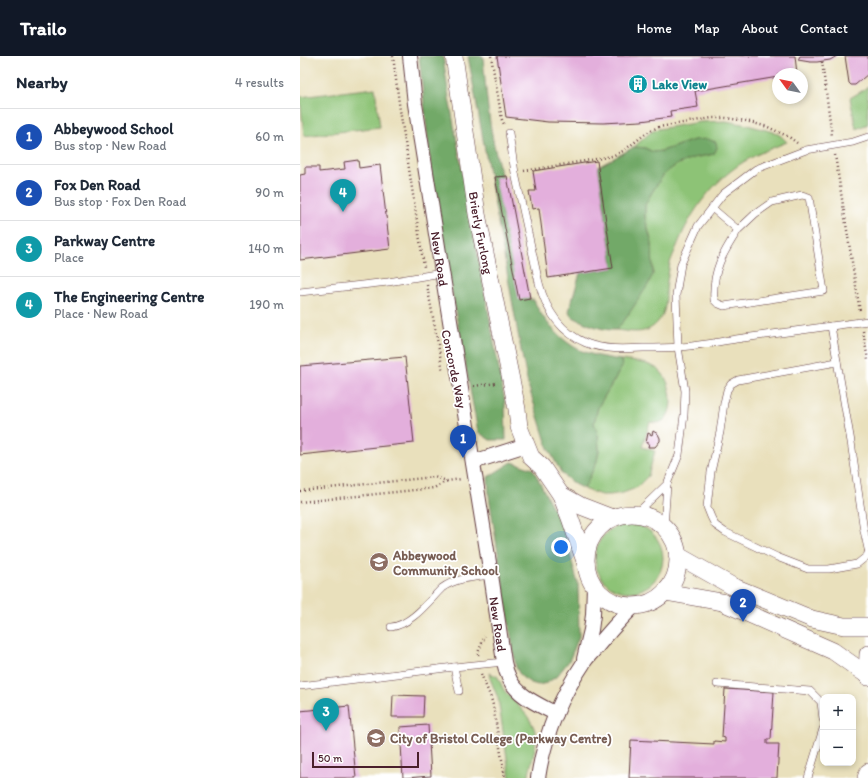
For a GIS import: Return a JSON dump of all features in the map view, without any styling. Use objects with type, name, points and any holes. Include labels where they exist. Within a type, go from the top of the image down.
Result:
[{"type":"street","name":"New Road","points":[[410,56],[415,104],[506,672],[510,681],[530,700],[556,714]]},
{"type":"street","name":"Brierly Furlong","points":[[454,56],[477,214],[517,409],[519,427],[531,457],[542,467],[561,496],[586,564]]},
{"type":"street","name":"Brierly Furlong","points":[[517,409],[527,422],[541,452],[542,467]]},
{"type":"street","points":[[473,462],[526,446]]},
{"type":"street","points":[[561,496],[581,506],[612,518]]},
{"type":"street","points":[[636,514],[653,519],[670,535],[677,555],[677,569],[672,582],[656,599],[633,607],[614,602],[599,592],[590,579],[586,564],[588,548],[593,536],[601,526],[612,518],[636,514]]},
{"type":"street","points":[[677,555],[732,586],[812,619],[844,626],[868,626]]},
{"type":"street","points":[[583,664],[591,630],[594,586]]},
{"type":"street","points":[[664,592],[722,602],[833,651],[868,676]]},
{"type":"street","points":[[538,778],[542,758],[556,714],[564,697],[583,664],[610,631],[633,607]]},
{"type":"street","points":[[868,654],[868,676]]},
{"type":"street","points":[[866,778],[868,772]]},
{"type":"lane","points":[[509,133],[515,173],[542,296],[548,308],[563,328],[574,337],[587,343],[613,349],[678,347],[865,321]]},
{"type":"lane","points":[[664,528],[667,484],[679,455],[684,415],[685,391],[678,347],[676,295],[681,264],[698,226],[723,194],[756,169],[806,150],[853,142],[868,137]]},
{"type":"lane","points":[[802,195],[809,198],[824,291],[724,306],[717,303],[714,300],[713,289],[716,271],[725,250],[738,230],[755,214],[772,202],[802,195]]},
{"type":"lane","points":[[712,208],[738,230]]},
{"type":"lane","points":[[300,292],[388,282],[442,272]]},
{"type":"lane","points":[[831,326],[868,549]]},
{"type":"lane","points":[[837,362],[738,380],[731,384],[724,403],[707,507],[710,517],[715,525],[725,532],[777,557],[808,569],[829,569],[857,564],[867,556],[868,552]]},
{"type":"lane","points":[[636,514],[667,484]]},
{"type":"lane","points":[[391,627],[397,627],[412,618],[447,584],[459,580],[491,575]]},
{"type":"lane","points":[[300,686],[504,662]]},
{"type":"lane","points":[[454,667],[459,691]]},
{"type":"lane","points":[[717,684],[810,691],[820,701]]},
{"type":"lane","points":[[808,778],[823,730]]},
{"type":"path","name":"Concorde Way","points":[[394,56],[418,232],[443,372]]},
{"type":"path","points":[[491,56],[502,120],[509,133]]},
{"type":"path","points":[[822,62],[832,139]]},
{"type":"path","points":[[515,173],[612,156],[623,151],[649,131],[660,126],[712,118],[726,118],[746,121],[768,127],[789,137],[806,150]]},
{"type":"path","points":[[835,154],[865,321],[868,360]]},
{"type":"path","points":[[462,472],[464,485]]},
{"type":"path","points":[[300,491],[434,477],[447,481]]},
{"type":"path","points":[[300,502],[434,488],[447,481],[463,479]]},
{"type":"path","points":[[486,632],[479,650],[481,674],[493,705],[505,778]]},
{"type":"green space","points":[[419,56],[443,56],[449,98],[505,402],[506,440],[490,440],[478,432],[434,197]]},
{"type":"green space","points":[[468,56],[483,56],[490,125],[530,300],[534,300],[542,315],[554,330],[575,347],[582,351],[606,358],[621,360],[622,367],[598,407],[594,423],[598,435],[599,450],[597,461],[584,489],[574,484],[562,474],[548,448],[528,385]]},
{"type":"green space","points":[[868,86],[868,124],[856,129],[850,98]]},
{"type":"green space","points":[[375,88],[380,127],[304,136],[300,97]]},
{"type":"green space","points":[[726,121],[774,132],[787,142],[760,153],[733,169],[713,187],[696,209],[683,233],[670,263],[666,300],[663,315],[660,319],[651,328],[640,332],[616,330],[626,318],[653,274],[652,244],[645,218],[645,205],[652,192],[664,174],[676,165],[693,158],[714,154],[694,140],[662,151],[653,152],[645,148],[634,147],[651,132],[658,129],[700,122]]},
{"type":"green space","points":[[707,139],[716,142],[717,148],[714,154],[693,158],[676,165],[664,174],[645,205],[645,218],[652,244],[653,274],[648,285],[626,318],[616,330],[611,330],[593,326],[571,316],[569,311],[580,273],[613,268],[598,167],[634,147],[645,148],[653,152],[662,151],[694,140]]},
{"type":"green space","points":[[621,360],[647,364],[660,371],[667,381],[671,395],[670,409],[668,415],[661,422],[650,422],[642,447],[655,451],[648,476],[636,488],[623,493],[601,495],[584,489],[597,461],[599,450],[598,435],[594,423],[598,407],[622,367]]},
{"type":"green space","points":[[512,462],[533,469],[563,528],[578,584],[579,637],[569,661],[557,676],[547,683],[538,685],[523,678],[516,667],[489,496],[488,477]]},
{"type":"green space","points":[[629,524],[642,527],[653,534],[660,545],[663,558],[660,571],[653,582],[642,589],[629,592],[616,589],[605,582],[598,571],[595,558],[598,545],[605,534],[616,527]]},
{"type":"green space","points":[[489,673],[497,676],[508,696],[524,712],[535,731],[536,742],[528,778],[510,778],[498,698]]},
{"type":"building","name":"Lake View","points":[[497,56],[795,56],[796,68],[772,68],[772,78],[695,91],[698,107],[670,111],[671,117],[641,121],[603,123],[548,122],[506,117]]},
{"type":"building","points":[[800,56],[837,56],[830,60],[810,62],[798,60]]},
{"type":"building","points":[[845,56],[868,56],[868,74],[855,85],[851,85],[849,83]]},
{"type":"building","points":[[358,160],[359,168],[380,165],[390,249],[300,260],[300,175],[305,174],[305,167],[319,167],[319,172],[345,169],[344,162]]},
{"type":"building","points":[[597,161],[613,268],[548,278],[539,208],[532,209],[529,191],[536,191],[533,171]]},
{"type":"building","points":[[507,176],[530,298],[519,300],[495,177]]},
{"type":"building","points":[[405,357],[414,443],[300,455],[300,366]]},
{"type":"building","points":[[653,431],[658,434],[660,441],[655,447],[648,447],[649,443],[646,443],[648,433],[652,435]]},
{"type":"building","points":[[725,689],[774,692],[771,739],[767,739],[767,744],[779,744],[777,778],[629,778],[631,740],[714,744],[714,741],[725,742],[725,738],[722,737]]},
{"type":"building","points":[[393,695],[424,696],[423,717],[392,717]]},
{"type":"building","points":[[349,706],[356,778],[300,778],[300,711]]},
{"type":"building","points":[[428,725],[431,776],[403,778],[400,727]]},
{"type":"place","name":"Lake View","points":[[638,84]]},
{"type":"place","name":"The Engineering Centre","points":[[343,212]]},
{"type":"place","name":"Abbeywood School","points":[[463,458]]},
{"type":"place","name":"Abbeywood Community School","points":[[379,562]]},
{"type":"place","name":"Fox Den Road","points":[[743,622]]},
{"type":"place","name":"Parkway Centre","points":[[326,731]]},
{"type":"place","name":"City of Bristol College (Parkway Centre)","points":[[376,738]]}]
